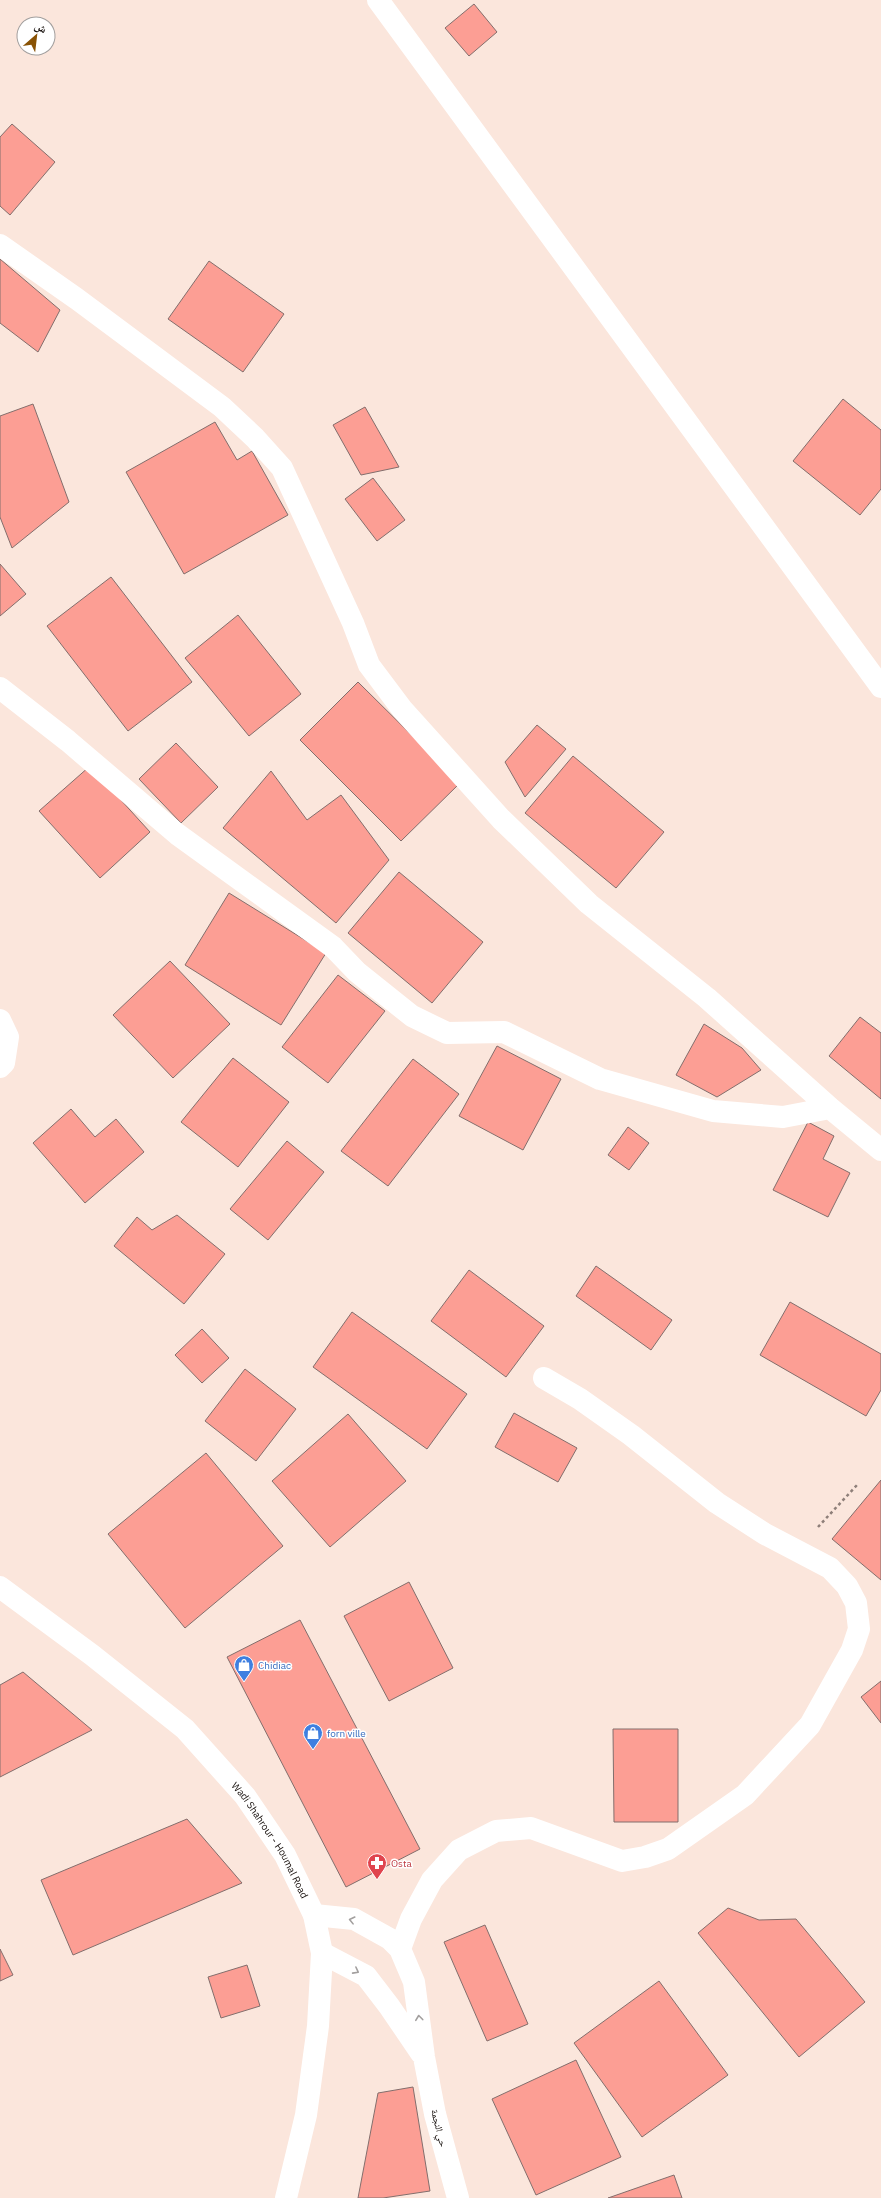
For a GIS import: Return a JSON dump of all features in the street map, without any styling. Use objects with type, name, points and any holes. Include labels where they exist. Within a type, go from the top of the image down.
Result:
[{"type":"street","points":[[378,0],[881,687]]},
{"type":"street","points":[[0,246],[77,299],[222,407],[255,438],[282,468],[353,623],[369,665],[402,709],[501,819],[589,904],[707,998],[830,1108],[881,1150]]},
{"type":"street","points":[[0,688],[68,741],[177,834],[333,948],[357,972],[412,1016],[447,1032],[504,1032],[600,1080],[713,1111],[783,1117],[830,1108]]},
{"type":"street","points":[[0,1020],[8,1037],[4,1063],[0,1067]]},
{"type":"street","points":[[314,1915],[354,1919],[390,1939],[400,1949],[411,1919],[432,1880],[459,1850],[496,1831],[531,1828],[622,1861],[645,1857],[668,1849],[745,1795],[810,1726],[846,1661],[859,1629],[856,1603],[847,1586],[830,1568],[765,1534],[717,1503],[631,1435],[580,1399],[544,1378]]},
{"type":"street","name":"Wadi Shahrour - Houmal Road","points":[[0,1587],[92,1655],[185,1729],[249,1803],[285,1855],[314,1915],[322,1953],[318,2026],[306,2115],[286,2198]]},
{"type":"street","name":"حي النجمة","points":[[400,1949],[414,1982],[424,2057],[435,2114],[458,2198]]},
{"type":"street","points":[[322,1953],[366,1976],[389,2006],[424,2057]]},
{"type":"path","points":[[796,1551],[858,1484]]},
{"type":"building","points":[[474,4],[497,32],[469,56],[445,28]]},
{"type":"building","points":[[12,124],[55,162],[10,215],[0,206],[0,137]]},
{"type":"building","points":[[0,259],[60,310],[38,352],[0,323]]},
{"type":"building","points":[[209,261],[284,314],[243,372],[168,319]]},
{"type":"building","points":[[843,399],[881,430],[881,489],[860,515],[793,461]]},
{"type":"building","points":[[33,404],[69,502],[12,548],[0,517],[0,416]]},
{"type":"building","points":[[365,407],[399,467],[361,475],[333,425]]},
{"type":"building","points":[[215,422],[237,460],[252,451],[288,515],[184,574],[126,472]]},
{"type":"building","points":[[373,478],[405,520],[377,541],[345,499]]},
{"type":"building","points":[[0,564],[26,594],[0,616]]},
{"type":"building","points":[[111,577],[192,682],[128,731],[47,626]]},
{"type":"building","points":[[238,615],[301,694],[249,736],[185,658]]},
{"type":"building","points":[[358,682],[460,783],[401,841],[300,740]]},
{"type":"building","points":[[537,725],[566,749],[525,797],[505,762]]},
{"type":"building","points":[[176,743],[218,787],[181,823],[139,779]]},
{"type":"building","points":[[573,756],[664,832],[616,888],[525,813]]},
{"type":"building","points":[[90,766],[150,832],[100,878],[39,811]]},
{"type":"building","points":[[271,771],[307,820],[341,795],[389,860],[336,923],[223,828]]},
{"type":"building","points":[[399,872],[483,942],[432,1003],[348,933]]},
{"type":"building","points":[[229,893],[326,953],[281,1025],[185,965]]},
{"type":"building","points":[[170,961],[230,1024],[173,1078],[113,1015]]},
{"type":"building","points":[[338,975],[385,1011],[328,1083],[282,1047]]},
{"type":"building","points":[[860,1017],[881,1033],[881,1099],[829,1056]]},
{"type":"building","points":[[704,1024],[742,1048],[761,1070],[717,1097],[676,1075]]},
{"type":"building","points":[[497,1046],[561,1079],[523,1150],[459,1116]]},
{"type":"building","points":[[233,1058],[289,1102],[238,1167],[181,1122]]},
{"type":"building","points":[[413,1059],[459,1094],[388,1186],[341,1151]]},
{"type":"building","points":[[71,1109],[95,1137],[116,1119],[144,1152],[85,1203],[33,1143]]},
{"type":"building","points":[[808,1122],[834,1136],[823,1159],[850,1173],[828,1217],[773,1190]]},
{"type":"building","points":[[628,1127],[649,1143],[629,1170],[608,1155]]},
{"type":"building","points":[[287,1141],[324,1172],[268,1240],[230,1209]]},
{"type":"building","points":[[177,1215],[225,1254],[184,1304],[114,1246],[137,1217],[152,1230]]},
{"type":"building","points":[[596,1266],[672,1320],[651,1350],[576,1296]]},
{"type":"building","points":[[469,1270],[544,1326],[506,1377],[431,1321]]},
{"type":"building","points":[[790,1302],[881,1354],[881,1390],[866,1416],[760,1355]]},
{"type":"building","points":[[352,1312],[467,1394],[427,1449],[313,1367]]},
{"type":"building","points":[[202,1329],[229,1358],[202,1383],[175,1355]]},
{"type":"building","points":[[245,1369],[296,1409],[256,1461],[205,1421]]},
{"type":"building","points":[[514,1413],[577,1448],[558,1482],[495,1447]]},
{"type":"building","points":[[348,1414],[406,1481],[330,1547],[272,1481]]},
{"type":"building","points":[[206,1453],[283,1546],[185,1628],[108,1534]]},
{"type":"building","points":[[881,1480],[881,1580],[832,1539]]},
{"type":"building","points":[[409,1582],[453,1668],[389,1701],[344,1616]]},
{"type":"building","points":[[300,1620],[420,1849],[346,1887],[227,1657]]},
{"type":"building","points":[[23,1672],[92,1730],[0,1777],[0,1685]]},
{"type":"building","points":[[881,1681],[881,1723],[861,1697]]},
{"type":"building","points":[[613,1729],[678,1729],[678,1822],[614,1822]]},
{"type":"building","points":[[187,1819],[242,1883],[73,1955],[41,1880]]},
{"type":"building","points":[[728,1908],[759,1920],[796,1919],[865,2002],[799,2057],[698,1933]]},
{"type":"building","points":[[485,1925],[528,2024],[487,2041],[444,1942]]},
{"type":"building","points":[[0,1949],[13,1975],[0,1981]]},
{"type":"building","points":[[247,1965],[260,2006],[221,2018],[208,1977]]},
{"type":"building","points":[[659,1981],[728,2075],[642,2137],[574,2043]]},
{"type":"building","points":[[576,2060],[621,2157],[536,2195],[492,2099]]},
{"type":"building","points":[[413,2087],[430,2191],[383,2198],[358,2198],[378,2093]]},
{"type":"building","points":[[674,2175],[682,2198],[608,2198]]},
{"type":"place","name":"Chidiac","points":[[244,1682]]},
{"type":"place","name":"forn ville","points":[[313,1750]]},
{"type":"place","name":"Osta","points":[[377,1880]]}]
